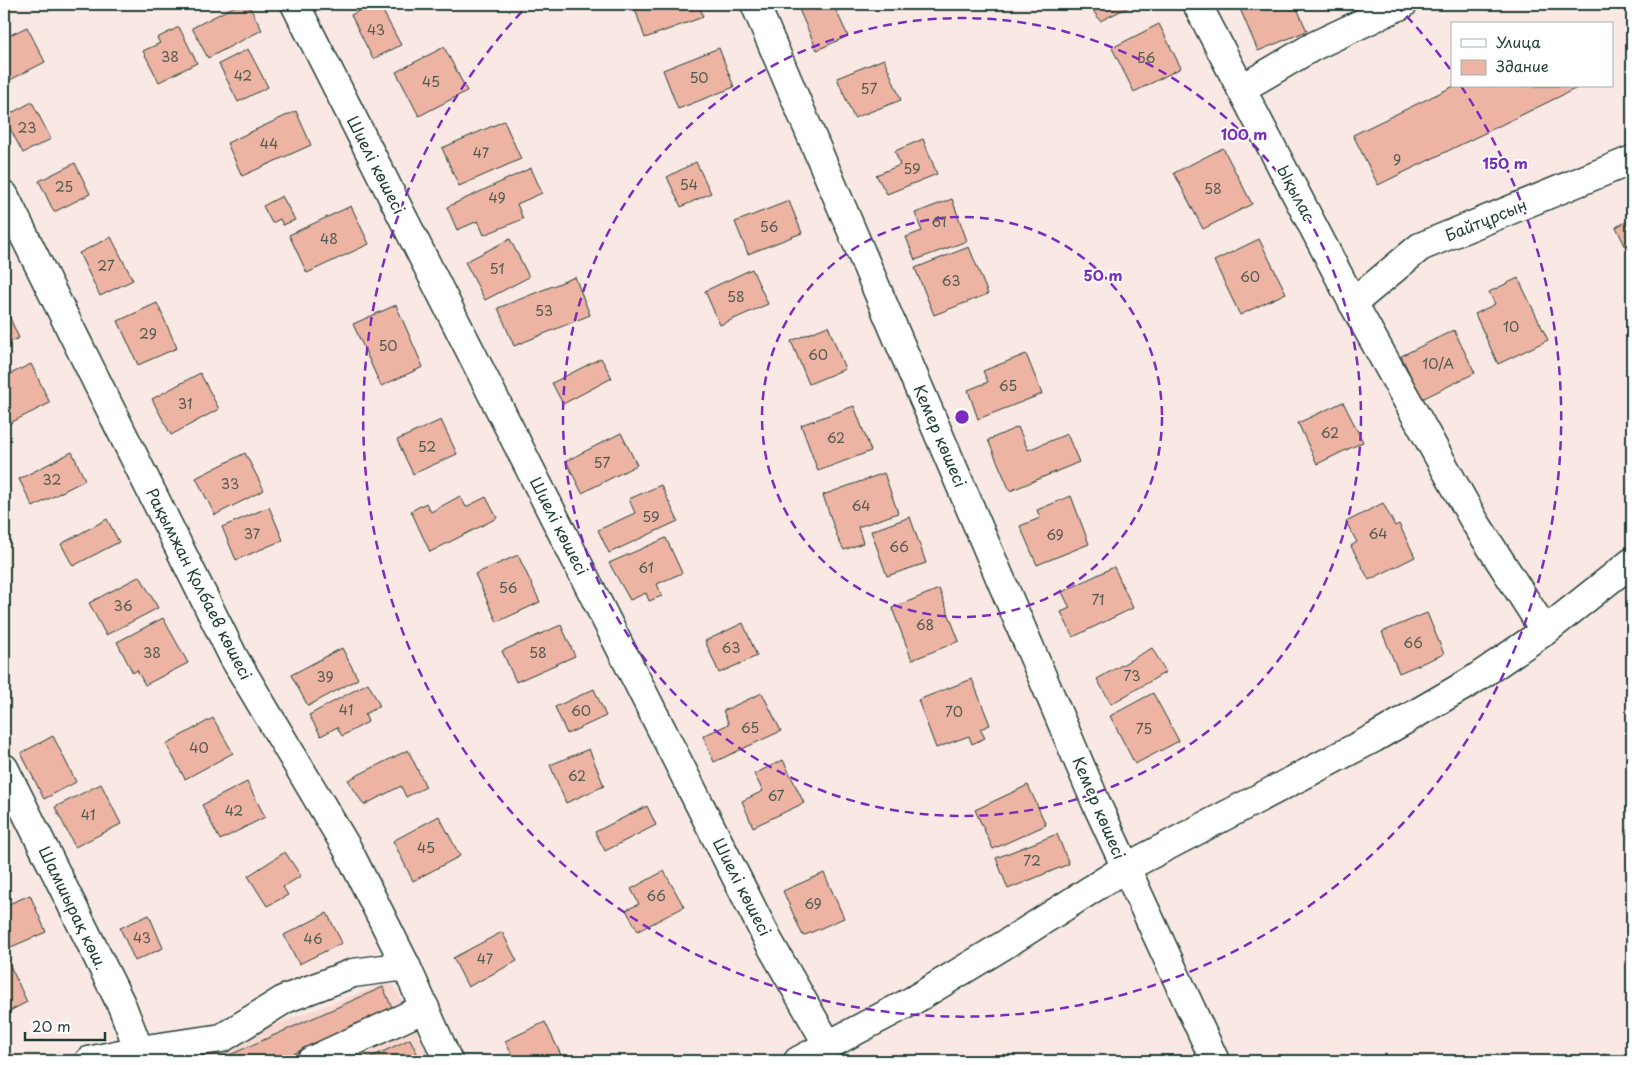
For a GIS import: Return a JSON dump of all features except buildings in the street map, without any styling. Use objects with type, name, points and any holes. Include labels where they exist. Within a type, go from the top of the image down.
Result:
[{"type":"street","name":"Шиелі көшесі","points":[[295,4],[769,942],[828,1046]]},
{"type":"street","name":"Кемер көшесі","points":[[755,4],[1125,868],[1215,1061]]},
{"type":"street","name":"Ықылас","points":[[1197,4],[1353,303],[1475,522],[1544,631]]},
{"type":"street","points":[[1241,89],[1314,46],[1403,4]]},
{"type":"street","name":"Байтұрсын","points":[[1353,303],[1420,247],[1632,160]]},
{"type":"street","name":"Рақымжан Қолбаев көшесі","points":[[4,196],[234,658],[347,848],[406,966],[448,1061]]},
{"type":"street","points":[[798,1061],[912,1001],[1125,868],[1374,738],[1472,681],[1544,631],[1632,562]]},
{"type":"street","name":"Шамшырақ көш.","points":[[4,768],[122,1006],[139,1050]]},
{"type":"street","points":[[89,1061],[139,1050],[222,1038],[285,999],[353,973],[406,966]]},
{"type":"street","points":[[311,1061],[424,1008]]},
{"type":"shaded area","points":[[392,981],[431,1061],[176,1061]]}]
